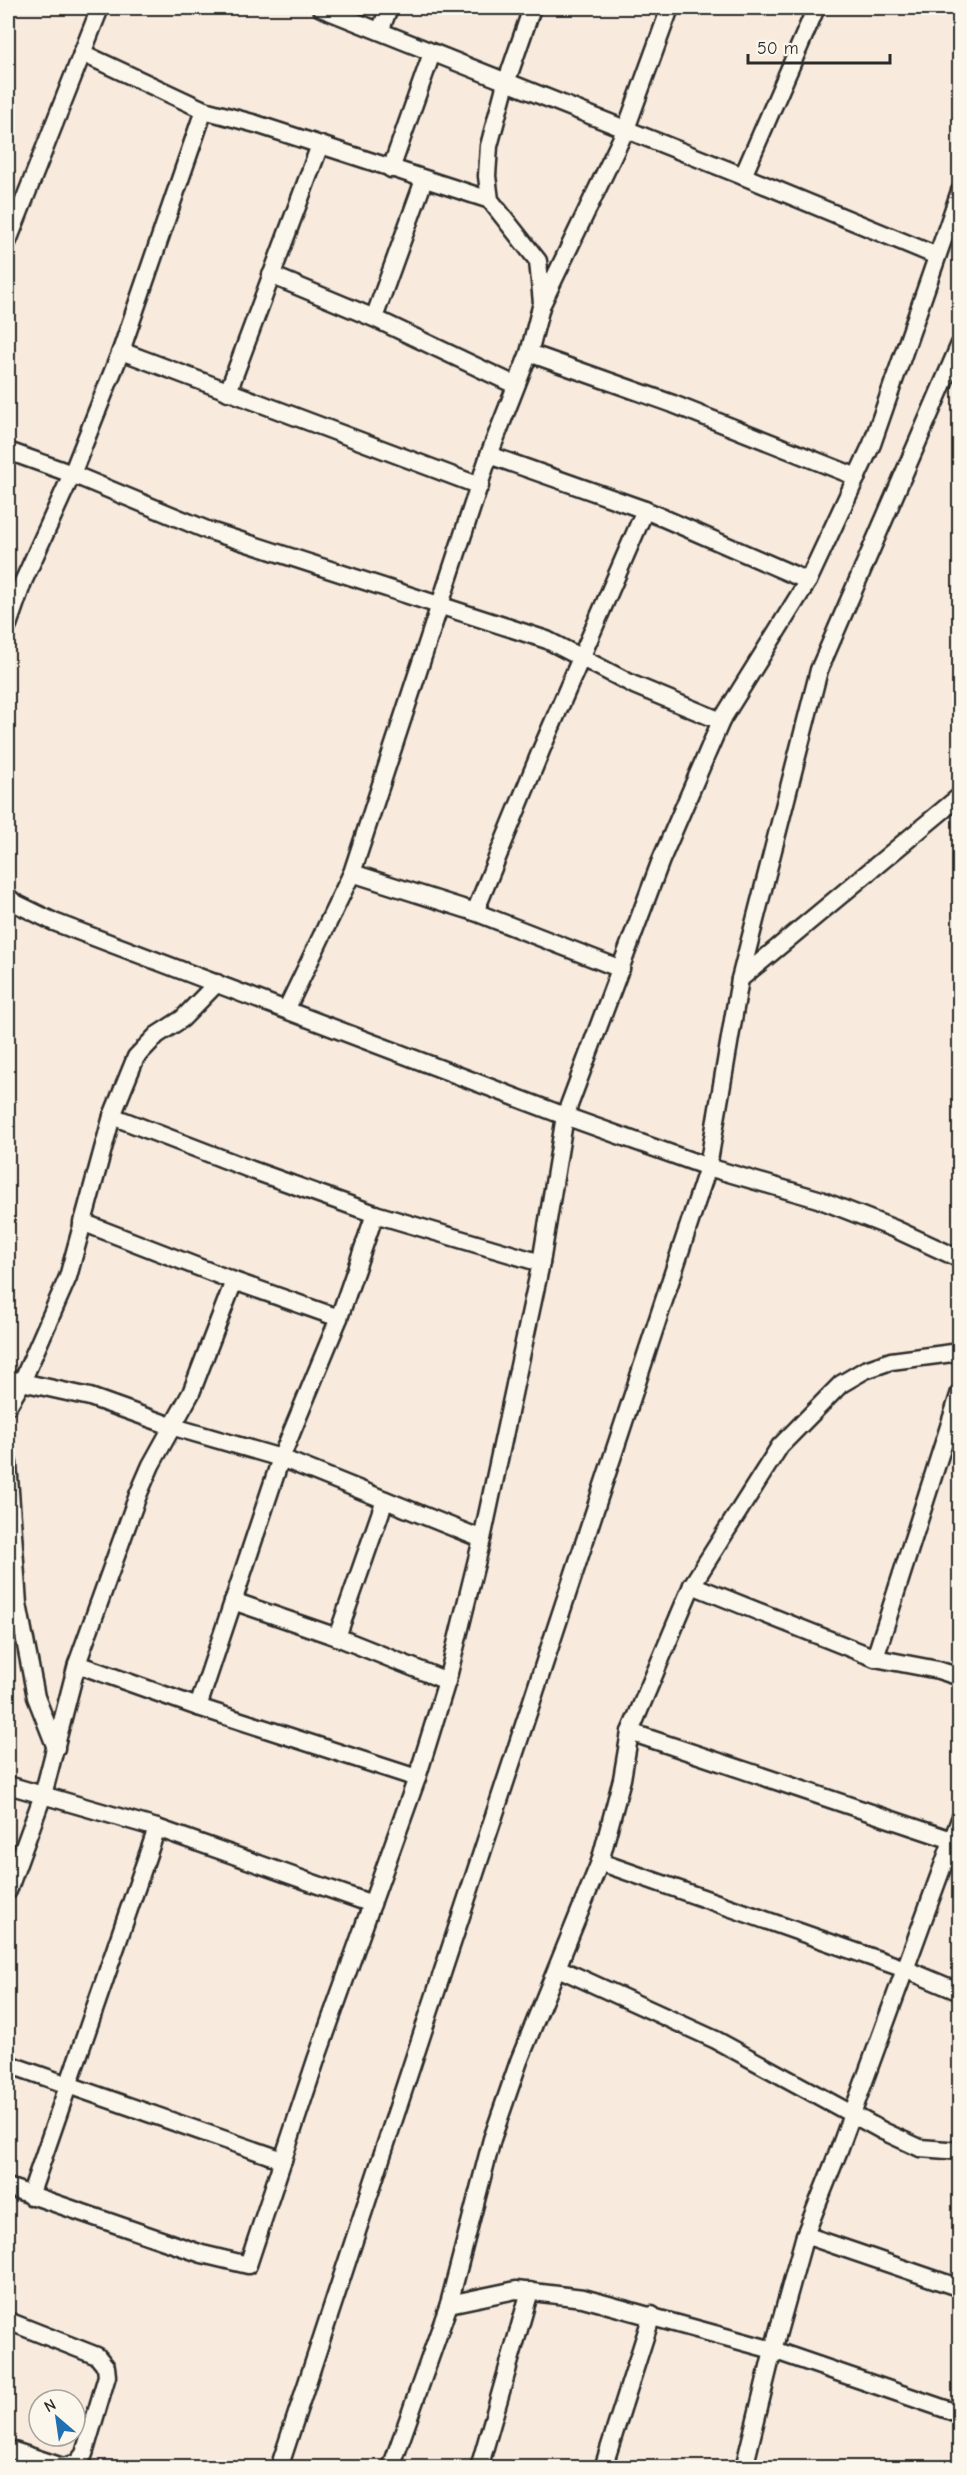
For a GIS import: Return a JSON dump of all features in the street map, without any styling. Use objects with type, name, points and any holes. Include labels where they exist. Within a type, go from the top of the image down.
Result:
[{"type":"street","points":[[8,240],[100,8]]},
{"type":"street","points":[[321,8],[937,256]]},
{"type":"street","points":[[380,32],[389,8]]},
{"type":"street","points":[[532,8],[506,83],[489,146],[487,176],[490,200],[538,261],[542,303]]},
{"type":"street","points":[[286,1008],[352,873],[489,455],[529,353],[542,303],[626,129],[670,8]]},
{"type":"street","points":[[743,176],[816,8]]},
{"type":"street","points":[[82,53],[204,110],[490,200]]},
{"type":"street","points":[[392,169],[432,53]]},
{"type":"street","points":[[8,625],[23,582],[72,474],[121,351],[204,110]]},
{"type":"street","points":[[228,392],[320,145]]},
{"type":"street","points":[[374,318],[424,180]]},
{"type":"street","points":[[8,2187],[202,2254],[248,2265],[316,2060],[417,1778],[447,1681],[483,1539],[541,1263],[565,1116],[661,860],[721,721],[808,581],[872,444],[960,191]]},
{"type":"street","points":[[271,276],[374,318],[515,385]]},
{"type":"street","points":[[279,2468],[708,1167],[740,979],[819,670],[922,426],[960,344]]},
{"type":"street","points":[[121,351],[480,486]]},
{"type":"street","points":[[529,353],[673,404],[857,477]]},
{"type":"street","points":[[8,451],[72,474],[207,530],[517,628],[582,656],[634,685],[721,721]]},
{"type":"street","points":[[489,455],[645,510],[808,581]]},
{"type":"street","points":[[475,912],[645,510]]},
{"type":"street","points":[[740,979],[956,803]]},
{"type":"street","points":[[352,873],[475,912],[621,969]]},
{"type":"street","points":[[8,897],[15,903],[54,922],[286,1008],[565,1116],[708,1167],[818,1199],[895,1229],[960,1259]]},
{"type":"street","points":[[8,1406],[14,1382],[68,1277],[112,1116],[136,1057],[157,1035],[182,1019],[217,982]]},
{"type":"street","points":[[112,1116],[375,1214],[541,1263]]},
{"type":"street","points":[[198,1707],[281,1458],[339,1318],[375,1214]]},
{"type":"street","points":[[82,1222],[234,1281],[339,1318]]},
{"type":"street","points":[[8,1891],[44,1795],[77,1664],[138,1495],[151,1465],[174,1427],[194,1384],[234,1281]]},
{"type":"street","points":[[391,2468],[449,2304],[492,2139],[519,2061],[600,1862],[622,1779],[630,1732],[692,1584],[780,1446],[841,1384],[865,1370],[891,1361],[960,1352]]},
{"type":"street","points":[[14,1382],[60,1389],[90,1397],[174,1427],[281,1458],[483,1539]]},
{"type":"street","points":[[875,1658],[960,1392]]},
{"type":"street","points":[[8,1463],[18,1604],[36,1697],[56,1748]]},
{"type":"street","points":[[337,1637],[385,1500]]},
{"type":"street","points":[[692,1584],[875,1658],[938,1670],[960,1677]]},
{"type":"street","points":[[233,1601],[337,1637],[447,1681]]},
{"type":"street","points":[[77,1664],[198,1707],[417,1778]]},
{"type":"street","points":[[630,1732],[952,1840]]},
{"type":"street","points":[[8,1785],[157,1828],[372,1904]]},
{"type":"street","points":[[744,2468],[773,2350],[806,2235],[960,1819]]},
{"type":"street","points":[[30,2196],[157,1828]]},
{"type":"street","points":[[600,1862],[905,1969],[960,1992]]},
{"type":"street","points":[[558,1968],[716,2040],[883,2131],[920,2148],[960,2151]]},
{"type":"street","points":[[8,2064],[283,2160]]},
{"type":"street","points":[[806,2235],[960,2288]]},
{"type":"street","points":[[449,2304],[516,2290],[583,2298],[773,2350],[960,2414]]},
{"type":"street","points":[[479,2468],[530,2291]]},
{"type":"street","points":[[603,2468],[652,2316]]},
{"type":"street","points":[[8,2321],[97,2356],[106,2367],[107,2376],[84,2454],[77,2463],[63,2467],[8,2448]]}]
